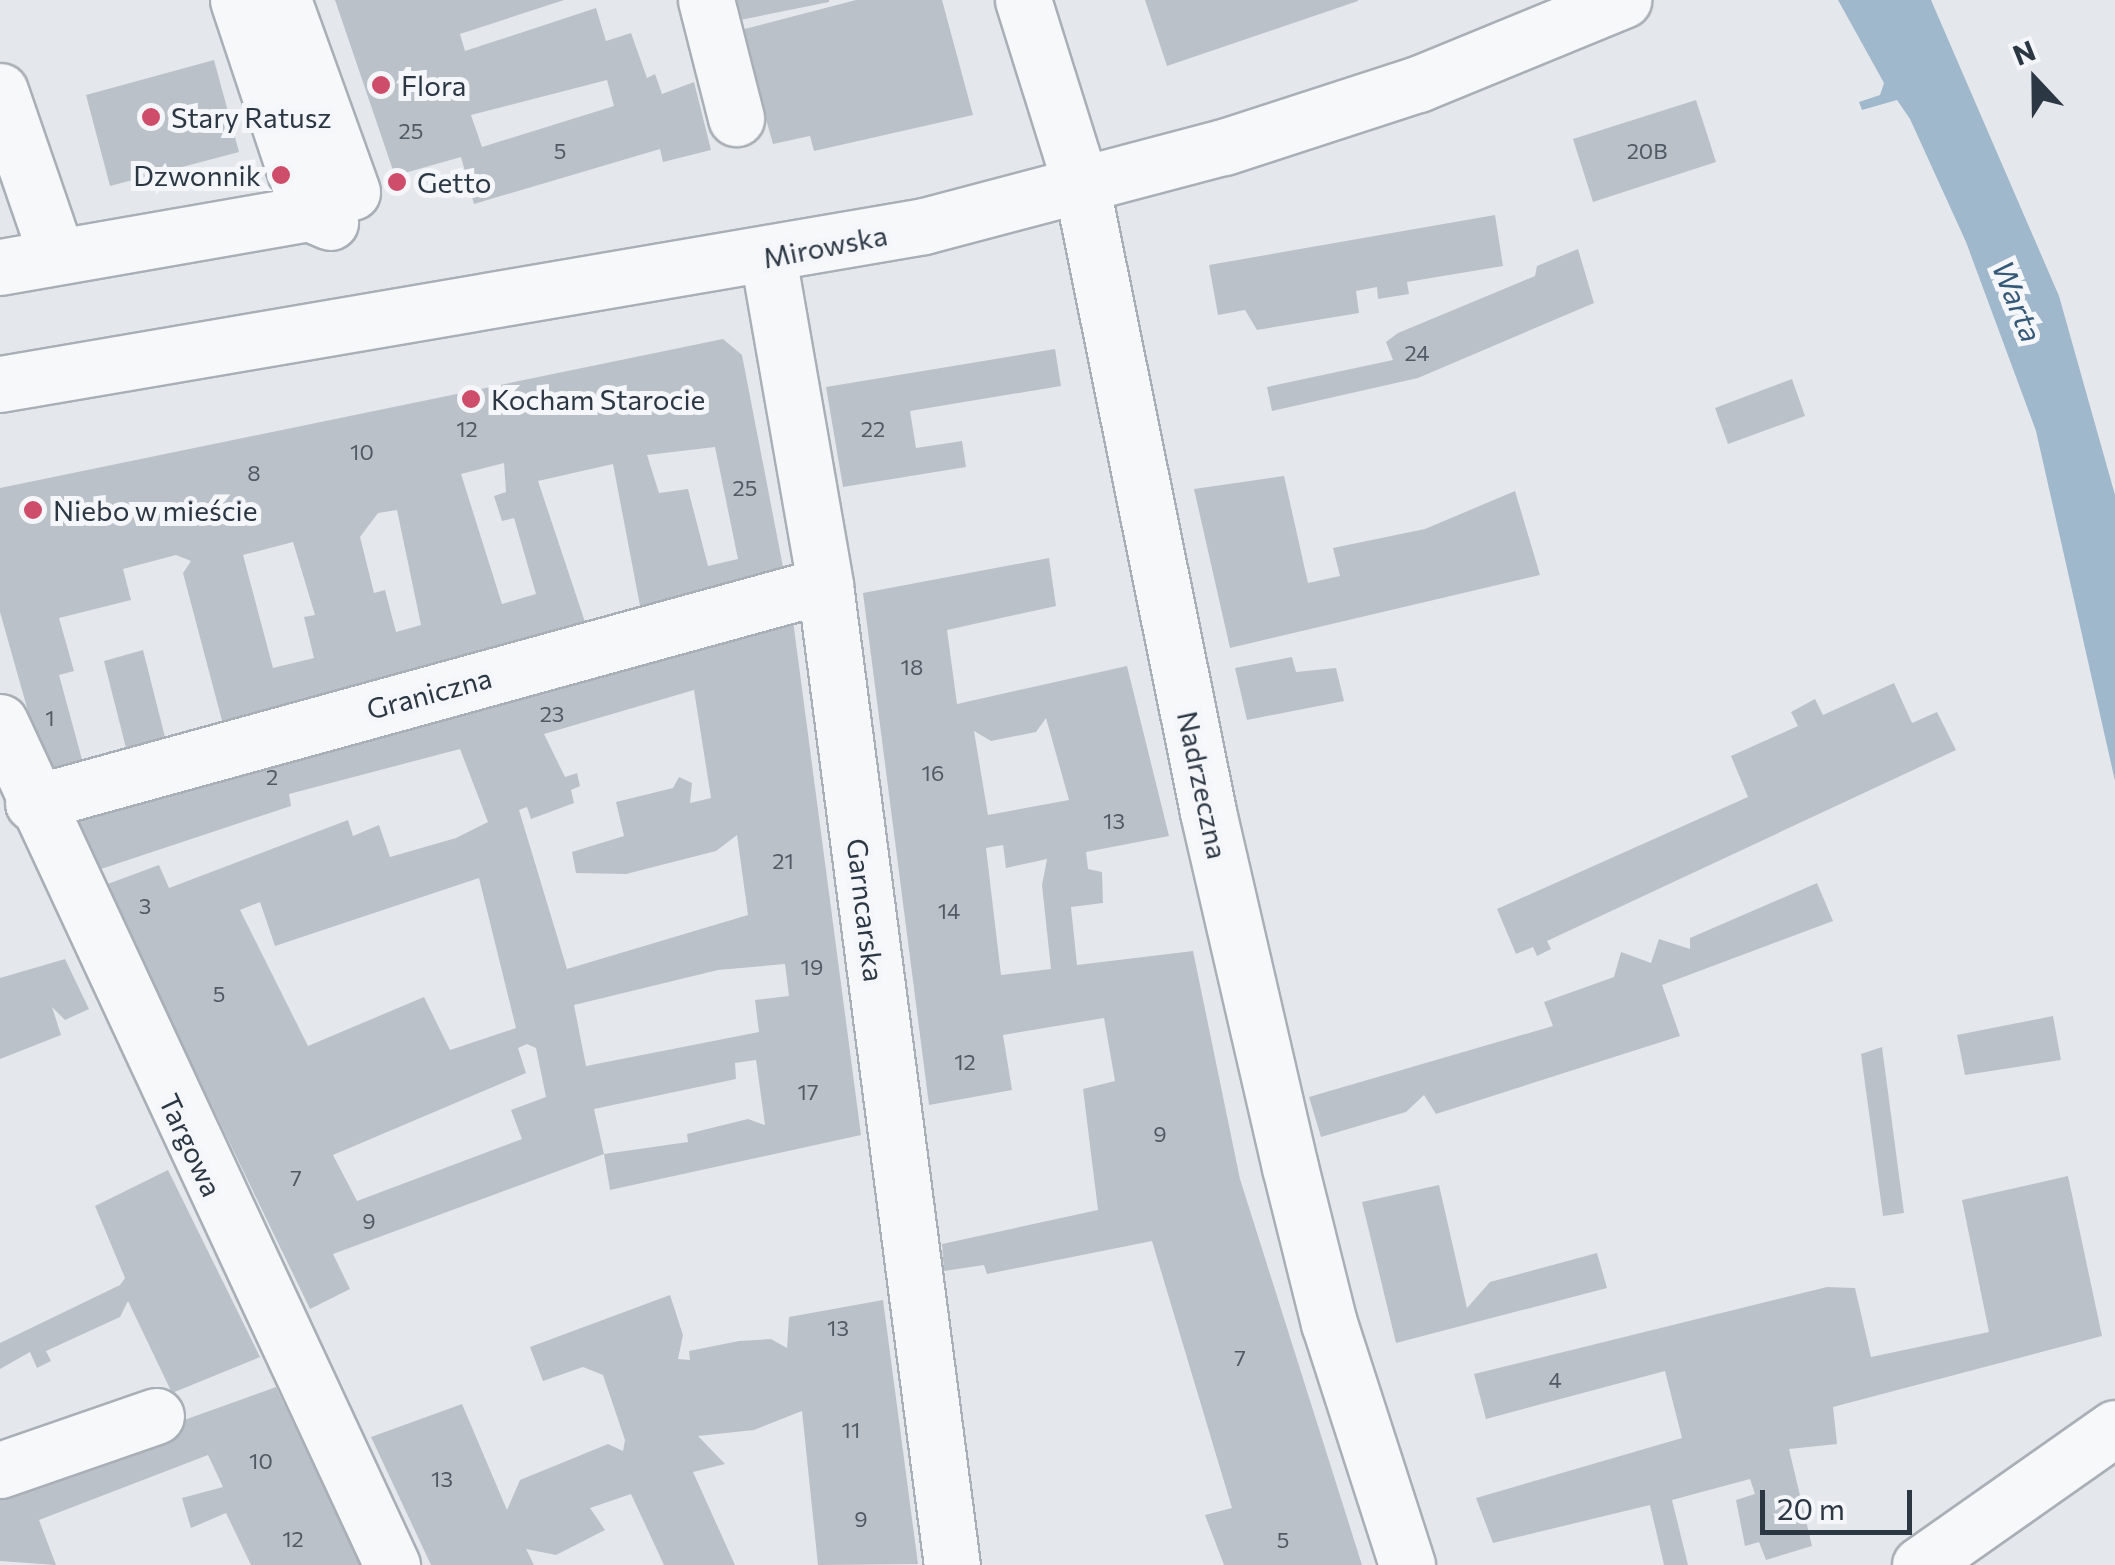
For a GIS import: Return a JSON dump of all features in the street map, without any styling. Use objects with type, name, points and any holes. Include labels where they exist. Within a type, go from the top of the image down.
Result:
[{"type":"street","points":[[238,0],[330,209]]},
{"type":"street","points":[[284,0],[330,209]]},
{"type":"street","points":[[706,0],[736,118]]},
{"type":"street","name":"Nadrzeczna","points":[[1023,0],[1082,188],[1208,812],[1290,1167],[1329,1323],[1407,1565]]},
{"type":"street","name":"Mirowska","points":[[0,384],[768,258],[1082,188],[1418,84],[1623,0]]},
{"type":"street","points":[[0,91],[56,254]]},
{"type":"street","points":[[0,267],[56,254],[330,209]]},
{"type":"street","name":"Garncarska","points":[[768,258],[825,585],[952,1565]]},
{"type":"street","name":"Graniczna","points":[[33,803],[825,585]]},
{"type":"street","name":"Targowa","points":[[0,722],[33,803],[392,1565]]},
{"type":"street","points":[[0,1470],[156,1416]]},
{"type":"street","points":[[1937,1552],[2115,1428]]},
{"type":"water","name":"Warta","points":[[1838,0],[1931,0],[2059,296],[2115,495],[2115,781],[2036,431],[1966,242],[1910,119],[1897,100],[1862,110],[1859,102],[1880,95],[1884,83]]},
{"type":"building","points":[[335,0],[564,0],[460,34],[465,51],[596,8],[606,41],[631,33],[647,78],[655,74],[662,94],[694,82],[711,150],[663,162],[660,149],[474,204],[461,157],[401,174],[399,188]],"holes":[[[607,80],[614,106],[482,147],[471,115]]]},
{"type":"building","points":[[733,0],[829,0],[829,2],[740,20]]},
{"type":"building","points":[[856,0],[942,0],[973,115],[814,151],[810,136],[773,144],[741,30]]},
{"type":"building","points":[[1145,0],[1358,0],[1358,1],[1167,66]]},
{"type":"building","points":[[214,60],[239,152],[110,186],[86,95]]},
{"type":"building","points":[[1696,100],[1716,162],[1593,202],[1573,139]]},
{"type":"building","points":[[1495,215],[1503,266],[1407,282],[1409,294],[1378,299],[1377,287],[1356,291],[1359,313],[1257,330],[1245,310],[1218,315],[1209,265]]},
{"type":"building","points":[[1578,249],[1594,303],[1418,378],[1272,411],[1267,387],[1393,360],[1386,342],[1398,333],[1535,276],[1537,266]]},
{"type":"building","points":[[723,339],[742,355],[784,572],[641,611],[613,464],[538,481],[587,628],[225,732],[183,573],[191,561],[176,555],[123,569],[131,600],[59,618],[74,671],[59,675],[86,774],[65,780],[42,761],[0,612],[0,488]],"holes":[[[715,447],[738,559],[708,566],[688,489],[659,493],[647,455]],[[504,463],[506,492],[494,496],[502,521],[514,518],[536,594],[502,604],[461,474]],[[397,510],[421,625],[396,632],[385,590],[374,593],[360,537],[378,513]],[[293,542],[315,615],[304,617],[314,658],[273,668],[243,555]]]},
{"type":"building","points":[[1055,349],[1061,386],[910,411],[916,448],[962,441],[966,467],[843,487],[826,387]]},
{"type":"building","points":[[1792,379],[1805,416],[1728,444],[1715,408]]},
{"type":"building","points":[[1284,476],[1308,583],[1340,576],[1333,548],[1425,529],[1515,491],[1540,575],[1230,648],[1194,489]]},
{"type":"building","points":[[1049,558],[1056,606],[947,630],[957,704],[1127,666],[1169,836],[1086,852],[1088,869],[1102,872],[1103,903],[1071,907],[1077,965],[1193,951],[1240,1179],[1362,1565],[1224,1565],[1205,1515],[1232,1508],[1152,1241],[987,1274],[984,1265],[944,1271],[942,1244],[1098,1210],[1083,1089],[1115,1081],[1104,1018],[1003,1035],[1012,1090],[929,1105],[863,593]],"holes":[[[1046,718],[1069,800],[988,815],[974,731],[991,741],[1036,732]],[[1003,845],[1006,868],[1047,859],[1042,885],[1051,969],[1001,975],[986,848]]]},
{"type":"building","points":[[792,613],[861,1135],[610,1190],[604,1154],[333,1254],[350,1289],[310,1309],[105,885],[159,865],[169,888],[348,820],[353,836],[379,825],[390,857],[456,838],[488,822],[460,749],[289,794],[291,806],[98,870],[74,813]],"holes":[[[694,690],[711,798],[690,803],[692,783],[679,777],[673,788],[616,802],[624,836],[572,852],[576,873],[626,874],[716,851],[737,835],[748,915],[567,969],[519,810],[527,807],[531,819],[574,803],[571,790],[580,786],[577,773],[565,777],[544,734]],[[479,878],[516,1028],[450,1050],[424,997],[308,1046],[240,910],[260,902],[275,946]],[[785,964],[789,996],[755,1000],[759,1032],[586,1066],[574,1005],[718,970]],[[527,1044],[536,1048],[546,1097],[511,1110],[522,1139],[357,1201],[333,1155],[526,1073],[518,1048]],[[756,1060],[765,1125],[748,1119],[687,1134],[688,1142],[604,1154],[594,1109],[736,1079],[735,1063]]]},
{"type":"building","points":[[143,650],[168,749],[129,760],[104,661]]},
{"type":"building","points":[[1292,657],[1296,672],[1336,668],[1344,701],[1247,720],[1235,668]]},
{"type":"building","points":[[1894,683],[1912,723],[1937,712],[1956,750],[1547,941],[1551,949],[1537,956],[1533,947],[1516,954],[1497,909],[1748,797],[1731,756],[1798,726],[1791,712],[1815,699],[1823,715]]},
{"type":"building","points":[[1817,883],[1833,921],[1662,985],[1680,1036],[1436,1114],[1424,1095],[1406,1112],[1321,1137],[1309,1097],[1553,1026],[1544,1002],[1614,977],[1621,952],[1651,963],[1659,939],[1690,949],[1690,938]]},
{"type":"building","points":[[65,959],[89,1009],[65,1020],[52,1007],[61,1035],[0,1059],[0,978]]},
{"type":"building","points":[[2053,1016],[2061,1060],[1965,1075],[1957,1035]]},
{"type":"building","points":[[1882,1047],[1904,1213],[1883,1216],[1861,1054]]},
{"type":"building","points":[[168,1170],[260,1357],[172,1393],[128,1301],[120,1317],[46,1351],[51,1361],[37,1368],[30,1352],[0,1369],[0,1343],[120,1285],[125,1278],[95,1206]]},
{"type":"building","points":[[2068,1176],[2102,1336],[1833,1407],[1837,1444],[1789,1449],[1812,1546],[1766,1560],[1759,1542],[1745,1546],[1736,1500],[1755,1494],[1750,1479],[1672,1500],[1688,1565],[1664,1565],[1650,1505],[1493,1543],[1476,1498],[1682,1438],[1665,1371],[1486,1419],[1474,1374],[1827,1287],[1855,1288],[1871,1357],[1989,1332],[1962,1200]]},
{"type":"building","points":[[1439,1185],[1467,1308],[1490,1282],[1597,1253],[1607,1288],[1396,1343],[1362,1202]]},
{"type":"building","points":[[670,1295],[683,1335],[678,1359],[690,1360],[689,1351],[739,1341],[771,1339],[787,1348],[789,1317],[883,1300],[918,1564],[818,1565],[802,1411],[754,1430],[698,1436],[725,1464],[693,1472],[735,1565],[664,1565],[631,1494],[590,1508],[605,1530],[556,1555],[526,1549],[534,1565],[431,1565],[371,1437],[462,1404],[507,1510],[520,1480],[608,1444],[623,1451],[625,1440],[603,1375],[583,1367],[543,1381],[530,1347]]},
{"type":"building","points":[[276,1387],[361,1565],[251,1565],[226,1513],[191,1528],[182,1498],[223,1487],[208,1455],[39,1520],[56,1565],[0,1561],[0,1486]]},
{"type":"place","name":"Flora","points":[[381,85]]},
{"type":"place","name":"Stary Ratusz","points":[[151,117]]},
{"type":"place","name":"Dzwonnik","points":[[281,175]]},
{"type":"place","name":"Getto","points":[[397,182]]},
{"type":"place","name":"Kocham Starocie","points":[[471,399]]},
{"type":"place","name":"Niebo w mieście","points":[[33,510]]}]
